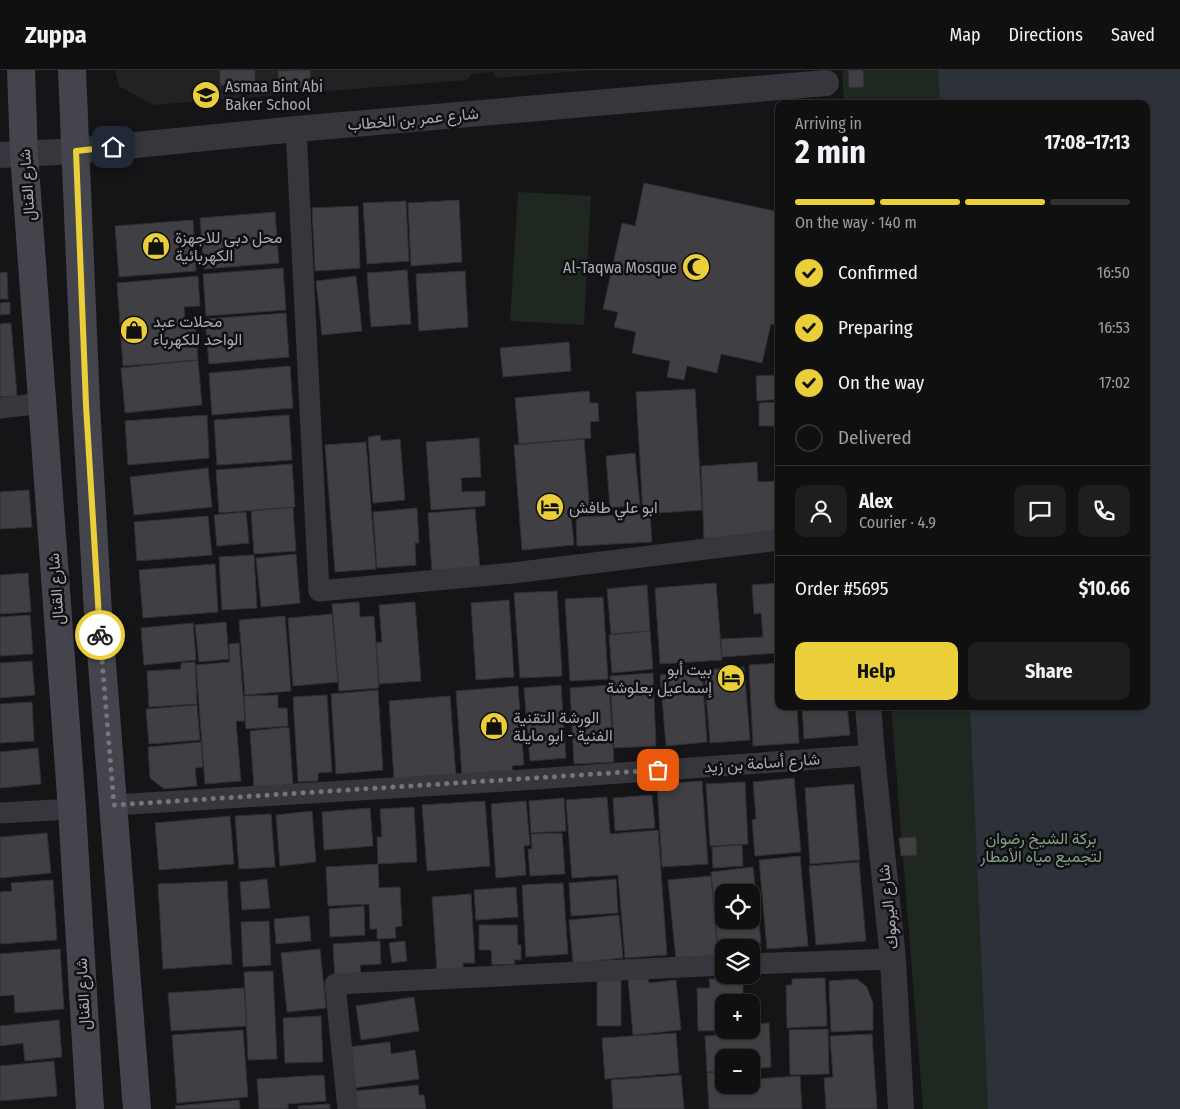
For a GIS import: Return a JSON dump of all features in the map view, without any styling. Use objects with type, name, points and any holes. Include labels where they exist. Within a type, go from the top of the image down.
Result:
[{"type":"main road","name":"شارع القنال","points":[[20,70],[12,154],[42,403],[72,809],[90,1109]]},
{"type":"main road","points":[[72,70],[86,415],[98,613],[137,1109]]},
{"type":"street","name":"شارع عمر بن الخطاب","points":[[12,154],[76,151],[296,129],[826,86]]},
{"type":"street","points":[[296,129],[319,591],[513,573],[775,540]]},
{"type":"street","points":[[0,408],[42,403]]},
{"type":"street","name":"شارع اليرموك","points":[[868,710],[893,958],[900,1109]]},
{"type":"street","name":"شارع أسامة بن زيد","points":[[114,805],[532,779],[872,755]]},
{"type":"street","points":[[0,813],[72,809]]},
{"type":"street","points":[[760,964],[893,958]]},
{"type":"street","points":[[348,1109],[335,984],[715,964]]},
{"type":"shaded area","name":"Asmaa Bint Abi Baker School","points":[[115,70],[591,70],[497,78],[492,72],[472,74],[467,80],[153,105],[119,86]]},
{"type":"shaded area","name":"بركة الشيخ رضوان لتجميع مياه الأمطار","points":[[938,70],[1180,70],[1180,1109],[988,1109],[970,710],[1150,710],[1150,100],[940,100]]},
{"type":"green space","name":"بركة الشيخ رضوان لتجميع مياه الأمطار","points":[[842,70],[1180,70],[1180,1109],[923,1109],[891,710],[1150,710],[1150,100],[844,100]]},
{"type":"green space","points":[[518,192],[591,196],[584,325],[510,321]]},
{"type":"building","points":[[220,70],[255,70],[255,85],[220,85]]},
{"type":"building","points":[[310,70],[311,86],[279,88],[278,71]]},
{"type":"building","points":[[848,70],[863,70],[864,87],[849,88]]},
{"type":"building","name":"Al-Taqwa Mosque","points":[[644,183],[775,211],[775,325],[771,324],[762,363],[721,354],[717,373],[687,366],[684,380],[667,377],[670,361],[632,353],[636,332],[614,327],[618,312],[603,309],[622,223],[635,226]]},
{"type":"building","points":[[459,200],[462,262],[411,266],[408,203]]},
{"type":"building","points":[[406,201],[409,261],[367,264],[363,203]]},
{"type":"building","points":[[358,206],[360,268],[315,271],[312,208]]},
{"type":"building","points":[[275,212],[279,263],[204,269],[200,218]]},
{"type":"building","points":[[193,220],[196,271],[119,277],[115,226]]},
{"type":"building","points":[[283,268],[286,310],[206,316],[203,274]]},
{"type":"building","points":[[407,270],[411,324],[371,327],[367,273]]},
{"type":"building","points":[[465,271],[468,327],[419,331],[416,274]]},
{"type":"building","points":[[7,272],[8,299],[0,299],[0,273]]},
{"type":"building","points":[[198,276],[200,306],[184,307],[185,321],[195,320],[198,360],[123,366],[117,283]]},
{"type":"building","points":[[356,276],[362,331],[322,335],[316,281]]},
{"type":"building","points":[[10,302],[10,314],[0,315],[0,303]]},
{"type":"building","points":[[286,313],[289,357],[209,364],[205,319]]},
{"type":"building","points":[[11,323],[17,396],[0,397],[0,324]]},
{"type":"building","points":[[569,342],[571,371],[503,377],[500,348]]},
{"type":"building","points":[[198,360],[202,405],[125,413],[121,368]]},
{"type":"building","points":[[290,366],[293,408],[212,415],[209,373]]},
{"type":"building","points":[[775,375],[775,399],[757,401],[756,376]]},
{"type":"building","points":[[695,389],[702,510],[643,514],[636,392]]},
{"type":"building","points":[[589,391],[590,403],[598,403],[599,421],[590,422],[591,438],[519,444],[515,398]]},
{"type":"building","points":[[775,402],[775,426],[759,426],[759,403]]},
{"type":"building","points":[[207,415],[209,458],[128,465],[125,421]]},
{"type":"building","points":[[289,415],[292,460],[217,465],[214,420]]},
{"type":"building","points":[[380,435],[381,441],[400,439],[405,500],[373,503],[368,437]]},
{"type":"building","points":[[479,438],[481,477],[461,478],[462,492],[485,491],[485,506],[431,510],[426,442]]},
{"type":"building","points":[[584,439],[590,513],[571,515],[574,545],[522,550],[514,445]]},
{"type":"building","points":[[366,442],[376,569],[335,572],[325,445]]},
{"type":"building","points":[[635,453],[640,505],[610,508],[606,456]]},
{"type":"building","points":[[757,462],[758,482],[775,481],[775,535],[704,539],[701,466]]},
{"type":"building","points":[[292,464],[295,507],[219,513],[216,470]]},
{"type":"building","points":[[208,468],[212,507],[134,515],[130,477]]},
{"type":"building","points":[[29,490],[32,527],[0,529],[0,492]]},
{"type":"building","points":[[293,507],[296,551],[254,554],[251,511]]},
{"type":"building","points":[[417,508],[419,543],[415,543],[416,565],[377,568],[373,512]]},
{"type":"building","points":[[475,509],[480,569],[432,573],[428,513]]},
{"type":"building","points":[[246,512],[249,543],[217,546],[214,515]]},
{"type":"building","points":[[650,514],[652,542],[577,546],[576,517]]},
{"type":"building","points":[[208,516],[212,555],[137,561],[134,522]]},
{"type":"building","points":[[296,554],[300,603],[261,607],[256,558]]},
{"type":"building","points":[[254,555],[257,608],[222,610],[219,557]]},
{"type":"building","points":[[215,564],[218,612],[143,618],[139,570]]},
{"type":"building","points":[[28,573],[31,612],[0,614],[0,575]]},
{"type":"building","points":[[716,583],[722,660],[660,664],[655,588]]},
{"type":"building","points":[[775,583],[775,653],[722,657],[721,639],[763,637],[761,613],[754,614],[752,585]]},
{"type":"building","points":[[647,585],[650,631],[611,634],[607,589]]},
{"type":"building","points":[[557,591],[562,676],[520,678],[514,593]]},
{"type":"building","points":[[603,597],[608,679],[570,681],[565,599]]},
{"type":"building","points":[[509,600],[514,677],[476,680],[471,603]]},
{"type":"building","points":[[359,602],[360,617],[374,616],[379,688],[339,691],[332,604]]},
{"type":"building","points":[[415,602],[421,681],[379,684],[376,643],[382,642],[379,605]]},
{"type":"building","points":[[332,614],[338,682],[293,686],[288,618]]},
{"type":"building","points":[[30,615],[33,654],[0,656],[0,617]]},
{"type":"building","points":[[285,616],[291,691],[245,695],[239,620]]},
{"type":"building","points":[[226,622],[229,659],[199,662],[195,625]]},
{"type":"building","points":[[193,623],[196,660],[144,665],[141,628]]},
{"type":"building","points":[[650,631],[653,669],[612,673],[609,635]]},
{"type":"building","points":[[239,643],[245,721],[236,721],[241,781],[205,784],[196,665],[230,662],[229,644]]},
{"type":"building","points":[[32,661],[35,695],[0,698],[0,663]]},
{"type":"building","points":[[195,662],[197,704],[149,707],[147,671],[181,669],[181,663]]},
{"type":"building","points":[[775,663],[775,710],[797,710],[799,743],[753,746],[749,665]]},
{"type":"building","points":[[744,667],[750,740],[710,743],[704,670]]},
{"type":"building","points":[[702,671],[707,742],[666,746],[660,675]]},
{"type":"building","points":[[653,673],[656,746],[614,748],[610,676]]},
{"type":"building","points":[[561,685],[566,758],[530,761],[524,688]]},
{"type":"building","points":[[609,685],[614,762],[574,764],[570,688]]},
{"type":"building","points":[[518,686],[524,765],[512,766],[513,772],[462,776],[456,691]]},
{"type":"building","points":[[378,690],[383,770],[336,774],[331,694]]},
{"type":"building","points":[[278,695],[278,708],[287,708],[288,726],[246,729],[244,696]]},
{"type":"building","points":[[327,695],[332,772],[318,773],[318,781],[298,782],[293,697]]},
{"type":"building","points":[[450,696],[456,776],[394,780],[389,701]]},
{"type":"building","points":[[32,702],[34,741],[0,743],[0,704]]},
{"type":"building","points":[[197,705],[200,740],[149,744],[146,709]]},
{"type":"building","points":[[802,710],[847,710],[850,735],[804,739]]},
{"type":"building","points":[[289,727],[293,785],[254,788],[250,731]]},
{"type":"building","points":[[201,742],[203,767],[195,768],[197,786],[164,789],[150,778],[148,747]]},
{"type":"building","points":[[38,748],[41,784],[0,788],[0,752]]},
{"type":"building","points":[[794,778],[801,852],[755,856],[752,820],[756,819],[753,782]]},
{"type":"building","points":[[702,781],[708,864],[662,867],[657,784]]},
{"type":"building","points":[[745,782],[748,844],[710,846],[706,784]]},
{"type":"building","points":[[854,784],[860,860],[810,864],[805,788]]},
{"type":"building","points":[[652,795],[655,828],[615,831],[613,798]]},
{"type":"building","points":[[607,797],[610,834],[658,830],[667,955],[625,958],[618,875],[572,878],[566,800]]},
{"type":"building","points":[[564,798],[566,831],[531,833],[529,801]]},
{"type":"building","points":[[485,801],[490,866],[427,871],[422,805]]},
{"type":"building","points":[[526,801],[530,845],[524,846],[526,875],[496,878],[491,804]]},
{"type":"building","points":[[414,807],[417,862],[378,864],[377,837],[382,837],[380,809]]},
{"type":"building","points":[[370,808],[373,846],[324,850],[322,812]]},
{"type":"building","points":[[312,811],[316,862],[280,866],[276,815]]},
{"type":"building","points":[[271,814],[275,867],[239,869],[235,816]]},
{"type":"building","points":[[230,816],[234,864],[159,870],[155,823]]},
{"type":"building","points":[[47,833],[51,873],[0,878],[0,837]]},
{"type":"building","points":[[562,833],[565,874],[530,876],[528,849],[532,849],[531,834]]},
{"type":"building","points":[[916,837],[917,855],[901,856],[899,838]]},
{"type":"building","points":[[742,845],[743,866],[713,868],[712,847]]},
{"type":"building","points":[[800,856],[808,946],[767,949],[759,860]]},
{"type":"building","points":[[859,862],[866,941],[816,945],[809,866]]},
{"type":"building","points":[[378,864],[379,888],[400,887],[402,926],[395,927],[396,938],[377,939],[377,929],[370,929],[369,904],[328,906],[326,867]]},
{"type":"building","points":[[753,867],[755,884],[715,884],[715,915],[711,872]]},
{"type":"building","points":[[711,876],[717,939],[715,939],[715,956],[676,960],[668,880]]},
{"type":"building","points":[[267,879],[270,908],[242,910],[240,882]]},
{"type":"building","points":[[616,879],[618,913],[571,916],[569,883]]},
{"type":"building","points":[[53,880],[57,940],[0,944],[0,892],[12,891],[11,883]]},
{"type":"building","points":[[227,881],[232,964],[163,969],[158,884]]},
{"type":"building","points":[[563,883],[568,954],[526,957],[522,885]]},
{"type":"building","points":[[516,887],[518,917],[476,920],[474,890]]},
{"type":"building","points":[[471,894],[475,963],[463,963],[463,970],[437,972],[432,897]]},
{"type":"building","points":[[364,906],[365,935],[330,937],[329,909]]},
{"type":"building","points":[[619,915],[623,958],[573,963],[569,920]]},
{"type":"building","points":[[309,916],[311,941],[276,944],[274,919]]},
{"type":"building","points":[[269,921],[271,965],[243,967],[241,922]]},
{"type":"building","points":[[479,925],[517,925],[518,945],[521,945],[521,960],[514,960],[515,964],[492,965],[491,950],[479,950]]},
{"type":"building","points":[[716,929],[760,929],[761,943],[760,939],[717,939]]},
{"type":"building","points":[[380,941],[381,964],[360,965],[361,979],[335,980],[333,944]]},
{"type":"building","points":[[405,941],[407,961],[392,963],[389,943]]},
{"type":"building","points":[[60,949],[64,1009],[15,1013],[14,995],[0,996],[0,954]]},
{"type":"building","points":[[320,949],[326,1008],[287,1012],[281,953]]},
{"type":"building","points":[[273,971],[277,1059],[248,1060],[244,972]]},
{"type":"building","points":[[648,977],[649,983],[676,980],[681,1030],[633,1035],[628,979]]},
{"type":"building","points":[[825,978],[827,1026],[787,1028],[786,985],[792,985],[792,979]]},
{"type":"building","points":[[621,979],[621,1026],[597,1026],[597,980]]},
{"type":"building","points":[[709,979],[715,979],[715,984],[743,984],[743,994],[715,994],[715,1031],[698,1031],[697,988],[710,988]]},
{"type":"building","points":[[857,979],[867,987],[873,1004],[873,1030],[831,1032],[829,981]]},
{"type":"building","points":[[244,988],[247,1026],[171,1031],[168,993]]},
{"type":"building","points":[[414,997],[419,1031],[361,1040],[356,1006]]},
{"type":"building","points":[[321,1016],[323,1062],[285,1063],[283,1018]]},
{"type":"building","points":[[59,1020],[62,1057],[25,1061],[23,1043],[0,1046],[0,1026]]},
{"type":"building","points":[[769,1023],[771,1067],[760,1068],[760,1049],[715,1049],[715,1072],[707,1072],[705,1036],[715,1036],[715,1039],[760,1039],[760,1024]]},
{"type":"building","points":[[828,1029],[829,1074],[790,1075],[789,1030]]},
{"type":"building","points":[[243,1030],[248,1097],[177,1103],[172,1035]]},
{"type":"building","points":[[676,1033],[679,1073],[605,1079],[602,1038]]},
{"type":"building","points":[[872,1034],[877,1109],[826,1109],[824,1078],[833,1077],[830,1036]]},
{"type":"building","points":[[390,1042],[391,1054],[415,1050],[419,1079],[354,1088],[349,1047]]},
{"type":"building","points":[[54,1061],[57,1096],[0,1101],[0,1066]]},
{"type":"building","points":[[707,1073],[715,1073],[715,1094],[760,1094],[760,1079],[800,1076],[802,1109],[709,1109]]},
{"type":"building","points":[[324,1075],[326,1101],[288,1104],[288,1109],[259,1109],[257,1079]]},
{"type":"building","points":[[681,1075],[684,1109],[613,1109],[611,1080]]},
{"type":"building","points":[[418,1085],[419,1095],[424,1095],[426,1109],[356,1109],[355,1091]]},
{"type":"building","points":[[239,1100],[240,1109],[176,1109],[175,1106]]},
{"type":"building","points":[[330,1104],[330,1109],[298,1109],[298,1106]]},
{"type":"way so far","points":[[100,635],[114,805],[480,783],[658,770]]},
{"type":"place","name":"Asmaa Bint Abi Baker School","points":[[206,95]]},
{"type":"place","name":"محل دبي للاجهزة الكهربائية","points":[[156,246]]},
{"type":"place","name":"Al-Taqwa Mosque","points":[[696,267]]},
{"type":"place","name":"محلات عبد الواحد للكهرباء","points":[[134,330]]},
{"type":"place","name":"ابو علي طافش","points":[[550,507]]},
{"type":"place","name":"بيت أبو إسماعيل بعلوشة","points":[[731,678]]},
{"type":"place","name":"الورشة التقنية الفنية - ابو مايلة","points":[[494,726]]},
{"type":"route","points":[[100,635],[86,405],[76,151],[113,147]]}]
